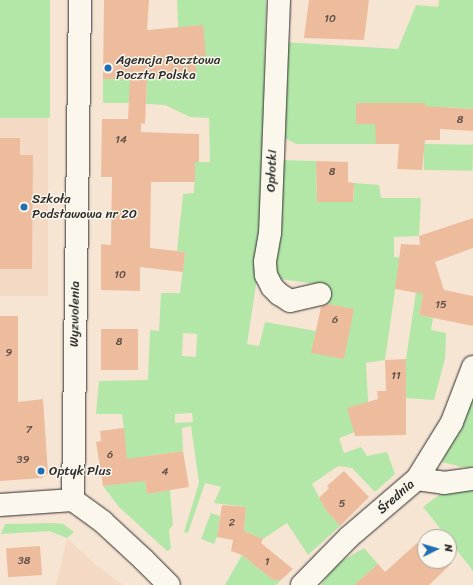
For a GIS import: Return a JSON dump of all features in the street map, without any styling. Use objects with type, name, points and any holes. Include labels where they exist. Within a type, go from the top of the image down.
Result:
[{"type":"street","name":"Wyzwolenia","points":[[73,500],[80,0]]},
{"type":"street","name":"Opłotki","points":[[279,0],[270,233],[265,262],[266,275],[272,287],[290,301],[320,294]]},
{"type":"street","name":"Średnia","points":[[302,585],[349,537],[417,479],[452,422],[473,367]]},
{"type":"street","points":[[417,479],[444,483],[473,479]]},
{"type":"street","points":[[0,505],[73,500],[103,522],[144,560],[168,585]]},
{"type":"shaded area","name":"Szkoła Podstawowa nr 20","points":[[0,118],[48,118],[48,296],[0,296]]},
{"type":"shaded area","points":[[67,538],[96,565],[123,585],[56,585]]},
{"type":"green space","points":[[0,0],[50,0],[50,118],[0,118]]},
{"type":"green space","points":[[177,0],[266,0],[260,259],[247,344],[259,346],[265,322],[316,331],[353,309],[321,303],[324,285],[280,279],[275,270],[278,160],[316,161],[317,202],[353,202],[354,183],[379,185],[381,198],[421,198],[419,236],[394,237],[394,257],[415,259],[397,277],[385,360],[366,363],[368,402],[355,432],[339,438],[344,453],[361,447],[367,456],[387,452],[395,474],[375,492],[352,468],[338,466],[312,484],[326,510],[340,526],[308,555],[287,523],[263,539],[244,531],[246,507],[214,503],[221,487],[205,483],[188,533],[184,532],[199,483],[191,426],[182,428],[183,451],[141,457],[147,494],[170,490],[173,525],[169,530],[171,549],[167,551],[119,507],[103,486],[132,482],[118,428],[124,429],[122,414],[96,414],[99,381],[148,380],[150,330],[159,331],[161,293],[180,293],[185,252],[177,251],[183,194],[194,193],[195,162],[210,162],[209,118],[190,117],[165,105],[146,104],[147,78],[196,78],[196,68],[178,28]],"holes":[[[183,333],[197,334],[196,357],[182,356]],[[192,413],[193,422],[175,423],[175,414]]]},
{"type":"green space","points":[[439,0],[473,0],[473,109],[448,107],[424,124],[425,103],[356,103],[356,124],[375,124],[377,144],[296,144],[279,135],[283,42],[398,49],[416,5],[438,7]]},
{"type":"green space","points":[[103,79],[130,79],[130,103],[103,103]]},
{"type":"green space","points":[[424,144],[473,145],[473,171],[424,170]]},
{"type":"green space","points":[[416,292],[423,294],[419,315],[433,318],[431,330],[446,333],[445,359],[434,400],[406,398],[406,359]]},
{"type":"green space","points":[[473,387],[473,467],[462,467],[442,462],[459,425]]},
{"type":"green space","points":[[473,487],[473,571],[457,550],[457,529],[441,529],[423,507],[439,495]]},
{"type":"green space","points":[[211,513],[220,516],[217,537],[214,544],[201,539]]},
{"type":"green space","points":[[5,524],[63,524],[74,532],[67,538],[49,531],[1,534]]},
{"type":"green space","points":[[364,548],[378,564],[354,585],[321,585],[335,565]]},
{"type":"green space","points":[[242,555],[273,580],[281,580],[276,585],[225,585]]},
{"type":"building","points":[[104,0],[149,0],[147,30],[203,25],[206,56],[196,57],[196,78],[147,78],[145,124],[141,123],[141,132],[199,134],[199,162],[195,162],[195,182],[151,182],[150,248],[185,252],[183,272],[140,267],[140,291],[101,290],[101,244],[111,245],[112,177],[101,177],[102,119],[128,119],[130,79],[103,79]]},
{"type":"building","points":[[309,0],[369,0],[364,40],[304,38]]},
{"type":"building","points":[[356,103],[425,103],[425,106],[473,109],[473,131],[440,129],[440,140],[425,140],[422,170],[397,169],[399,144],[376,144],[375,124],[356,124]]},
{"type":"building","points":[[0,138],[20,138],[20,155],[33,155],[32,269],[0,269]]},
{"type":"building","points":[[316,161],[348,162],[348,182],[354,183],[353,202],[317,202]]},
{"type":"building","points":[[473,218],[473,248],[435,262],[444,290],[473,296],[473,326],[419,315],[423,294],[395,289],[401,244],[420,245],[419,236]]},
{"type":"building","points":[[327,304],[354,309],[344,359],[311,353],[321,307]]},
{"type":"building","points":[[0,316],[18,316],[18,402],[43,399],[48,473],[42,478],[0,481]]},
{"type":"building","points":[[101,329],[138,329],[138,370],[101,370]]},
{"type":"building","points":[[406,359],[406,435],[355,436],[347,408],[378,399],[377,391],[386,391],[385,360]]},
{"type":"building","points":[[124,428],[127,459],[183,451],[189,487],[147,494],[145,481],[103,486],[96,442],[101,441],[100,431]]},
{"type":"building","points":[[344,471],[369,497],[340,526],[326,510],[319,498],[329,488],[327,486]]},
{"type":"building","points":[[222,505],[246,507],[244,531],[263,539],[261,543],[293,569],[281,580],[273,580],[242,555],[231,551],[233,540],[217,537]]},
{"type":"building","points":[[417,543],[417,569],[446,569],[429,585],[354,585],[378,564],[385,572]]},
{"type":"building","points":[[40,546],[42,575],[8,577],[6,548]]},
{"type":"place","name":"Agencja Pocztowa Poczta Polska","points":[[108,68]]},
{"type":"place","name":"Szkoła Podstawowa nr 20","points":[[24,207]]},
{"type":"place","name":"Optyk Plus","points":[[41,471]]}]
